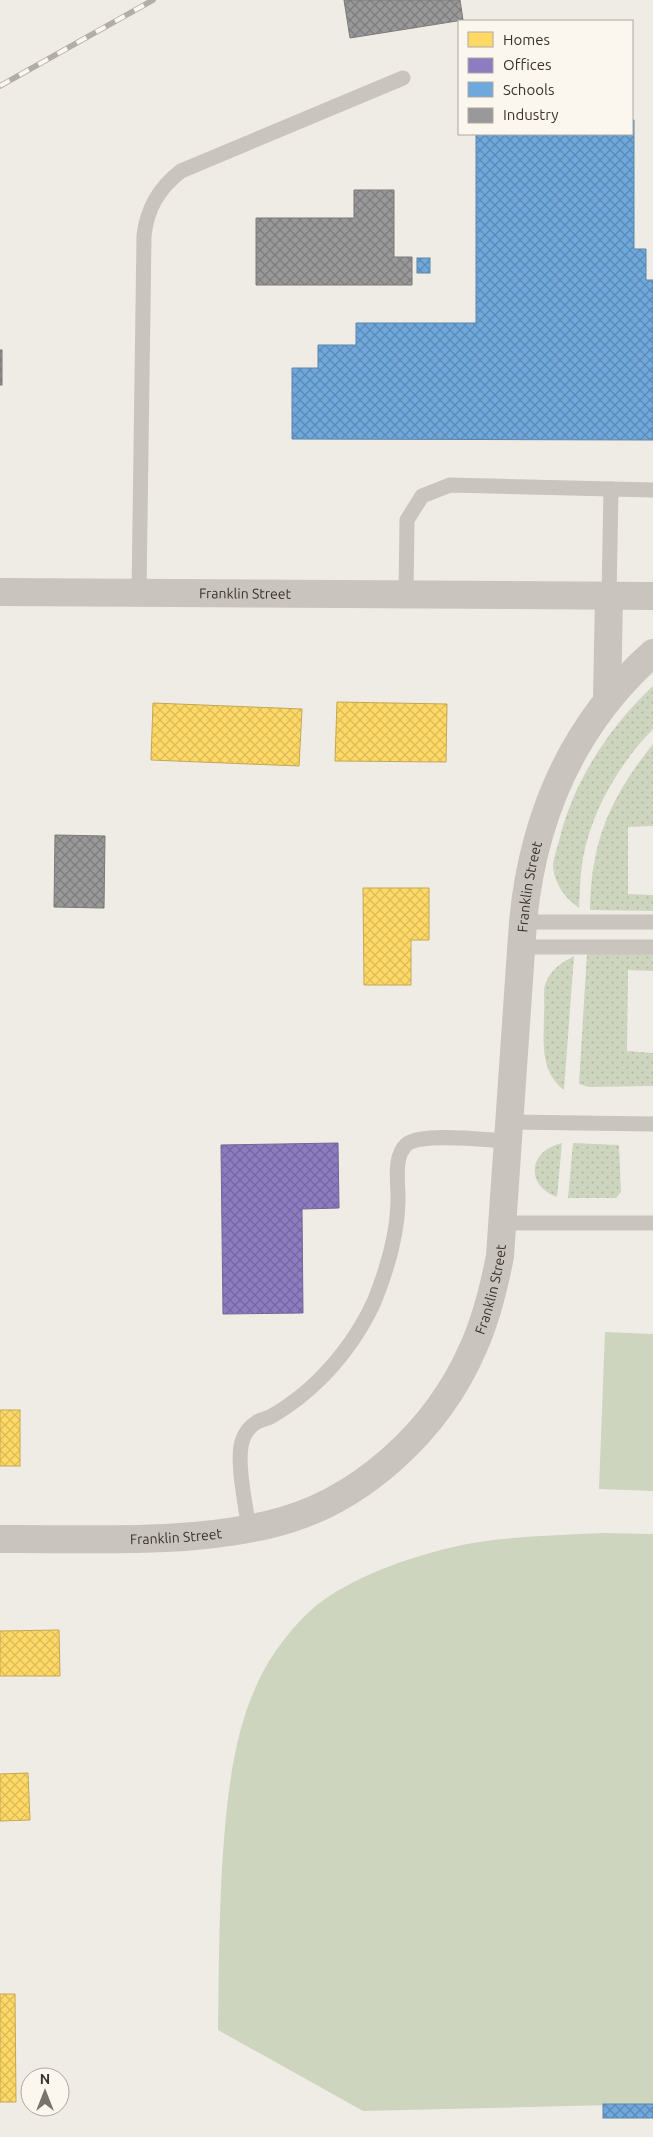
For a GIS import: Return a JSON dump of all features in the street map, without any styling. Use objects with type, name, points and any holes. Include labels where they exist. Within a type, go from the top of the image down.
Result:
[{"type":"street","name":"Franklin Street","points":[[0,592],[653,596]]},
{"type":"street","points":[[607,699],[609,596]]},
{"type":"street","name":"Franklin Street","points":[[0,1539],[189,1538],[269,1525],[331,1501],[364,1481],[394,1458],[420,1431],[448,1394],[460,1375],[477,1340],[494,1288],[500,1256],[522,935],[528,877],[544,817],[570,756],[587,726],[607,699],[653,653]]},
{"type":"lane","points":[[139,593],[144,236],[150,207],[168,181],[188,167],[403,78]]},
{"type":"lane","points":[[406,594],[407,520],[422,496],[450,485],[653,490]]},
{"type":"lane","points":[[609,596],[611,490]]},
{"type":"lane","points":[[522,935],[653,922]]},
{"type":"lane","points":[[522,935],[653,947]]},
{"type":"lane","points":[[249,1529],[240,1459],[242,1440],[247,1431],[257,1422],[270,1417],[296,1400],[319,1379],[340,1356],[358,1331],[373,1303],[386,1272],[394,1238],[398,1203],[398,1160],[407,1144],[424,1138],[509,1131],[653,1124]]},
{"type":"lane","points":[[502,1223],[653,1223]]},
{"type":"green space","points":[[653,686],[653,729],[618,773],[600,805],[587,840],[583,858],[579,908],[562,891],[554,874],[554,857],[565,819],[583,777],[595,757],[622,719]]},
{"type":"green space","points":[[653,744],[653,826],[628,827],[628,894],[653,895],[653,911],[590,910],[594,863],[606,821],[625,783]]},
{"type":"green space","points":[[587,953],[653,954],[653,971],[628,970],[627,1051],[653,1053],[653,1086],[589,1087],[579,1084]]},
{"type":"green space","points":[[574,956],[564,1090],[550,1074],[547,1064],[544,1044],[544,991],[547,980],[553,971]]},
{"type":"green space","points":[[562,1143],[557,1197],[547,1192],[540,1185],[536,1177],[535,1168],[537,1160],[542,1153]]},
{"type":"green space","points":[[573,1143],[619,1145],[621,1192],[616,1198],[568,1198]]},
{"type":"green space","points":[[605,1332],[653,1334],[653,1491],[599,1489]]},
{"type":"green space","points":[[604,1533],[653,1534],[653,2104],[363,2111],[218,2030],[222,1877],[225,1827],[233,1766],[242,1727],[255,1688],[264,1670],[285,1639],[310,1611],[326,1598],[365,1576],[409,1559],[473,1543],[538,1536]]},
{"type":"building: Homes","points":[[337,702],[447,704],[446,762],[335,761]]},
{"type":"building: Homes","points":[[153,703],[302,709],[299,766],[151,760]]},
{"type":"building: Homes","points":[[363,888],[429,888],[429,940],[411,940],[411,985],[364,985]]},
{"type":"building: Homes","points":[[0,1410],[20,1410],[20,1466],[0,1466]]},
{"type":"building: Homes","points":[[59,1630],[60,1676],[0,1676],[0,1631]]},
{"type":"building: Homes","points":[[28,1773],[30,1820],[0,1821],[0,1774]]},
{"type":"building: Homes","points":[[0,1994],[15,1994],[16,2102],[0,2102]]},
{"type":"building: Offices","points":[[338,1143],[339,1208],[302,1209],[303,1313],[223,1314],[221,1145]]},
{"type":"building: Schools","points":[[634,120],[634,249],[646,249],[646,280],[653,280],[653,440],[292,439],[292,368],[318,368],[318,345],[356,345],[356,323],[476,323],[476,135],[633,135]]},
{"type":"building: Schools","points":[[417,258],[430,258],[430,273],[417,273]]},
{"type":"building: Schools","points":[[603,2104],[653,2104],[653,2118],[603,2118]]},
{"type":"building: Industry","points":[[344,0],[460,0],[463,20],[350,38]]},
{"type":"building: Industry","points":[[354,190],[394,190],[394,257],[412,257],[412,285],[256,285],[256,218],[354,218]]},
{"type":"building: Industry","points":[[0,350],[2,350],[2,385],[0,385]]},
{"type":"building: Industry","points":[[55,835],[105,836],[104,908],[54,907]]},
{"type":"railway","points":[[0,86],[153,0]]}]
